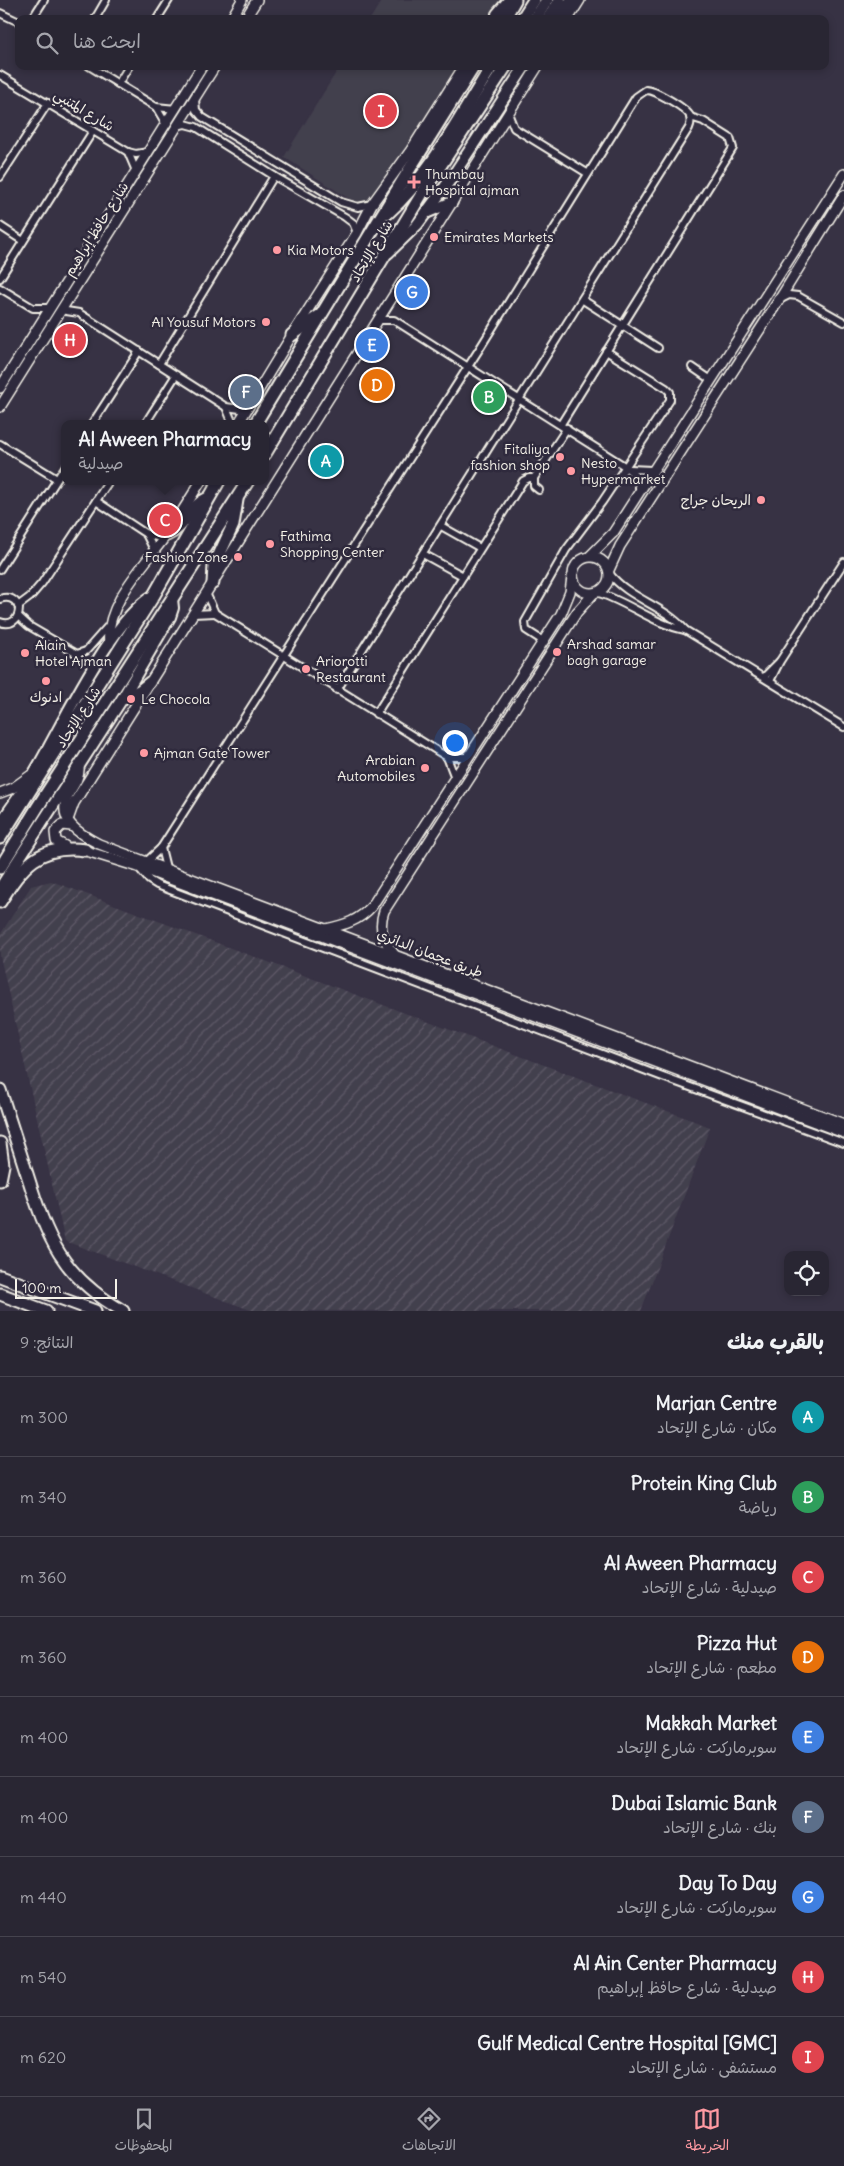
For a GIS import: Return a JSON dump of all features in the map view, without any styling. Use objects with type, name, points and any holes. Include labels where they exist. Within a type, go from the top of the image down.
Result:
[{"type":"highway","points":[[500,15],[515,0]]},
{"type":"highway","points":[[525,15],[534,0]]},
{"type":"highway","points":[[538,15],[547,0]]},
{"type":"highway","name":"شارع الإتحاد","points":[[257,420],[472,70]]},
{"type":"highway","points":[[379,221],[406,195],[422,175],[489,70]]},
{"type":"highway","name":"شارع الإتحاد","points":[[269,447],[388,253],[423,192],[504,70]]},
{"type":"highway","points":[[414,162],[420,136]]},
{"type":"highway","points":[[292,335],[323,314]]},
{"type":"highway","name":"شارع الإتحاد","points":[[0,838],[154,595],[216,485]]},
{"type":"highway","name":"شارع الإتحاد","points":[[0,868],[245,485]]},
{"type":"highway","points":[[167,535],[180,526],[198,503],[209,497]]},
{"type":"highway","points":[[213,583],[216,561],[233,525],[237,497]]},
{"type":"highway","points":[[0,902],[18,873],[33,859],[53,851],[85,850]]},
{"type":"highway","points":[[0,1090],[42,1220],[54,1247],[73,1273],[84,1284],[103,1299],[123,1311]]},
{"type":"highway","points":[[0,1143],[3,1165],[0,1180]]},
{"type":"highway","points":[[0,1276],[95,1311]]},
{"type":"highway","points":[[0,1294],[46,1311]]},
{"type":"main road","points":[[233,15],[242,0]]},
{"type":"main road","points":[[248,15],[258,0]]},
{"type":"main road","points":[[499,15],[504,0]]},
{"type":"main road","points":[[499,15],[509,0]]},
{"type":"main road","points":[[550,15],[560,0]]},
{"type":"main road","points":[[560,15],[571,0]]},
{"type":"main road","points":[[571,15],[580,0]]},
{"type":"main road","name":"شارع حافظ إبراهيم","points":[[0,388],[200,70]]},
{"type":"main road","name":"شارع حافظ إبراهيم","points":[[0,407],[212,70]]},
{"type":"main road","points":[[241,420],[292,335],[358,233],[372,204],[420,136],[461,70]]},
{"type":"main road","points":[[388,253],[410,232],[425,214],[470,152],[522,70]]},
{"type":"main road","points":[[70,824],[72,806],[535,70]]},
{"type":"main road","points":[[326,929],[351,922],[367,911],[455,778],[564,607],[570,592],[575,564],[590,556],[613,533],[844,174]]},
{"type":"main road","points":[[396,956],[383,936],[382,916],[573,618],[595,592],[605,586],[609,579],[609,571],[620,546],[779,300],[844,195]]},
{"type":"main road","points":[[425,214],[452,202]]},
{"type":"main road","points":[[109,644],[109,625],[114,612],[130,584],[167,535],[198,485]]},
{"type":"main road","points":[[590,556],[602,560],[609,571]]},
{"type":"main road","points":[[572,577],[575,585],[582,591],[595,592]]},
{"type":"main road","points":[[0,824],[35,772],[109,644],[132,612],[154,595]]},
{"type":"main road","points":[[0,888],[122,699],[170,617],[173,608],[172,599]]},
{"type":"main road","points":[[122,699],[140,690],[150,682]]},
{"type":"main road","points":[[70,824],[66,814],[66,802],[78,776],[78,765]]},
{"type":"main road","points":[[0,793],[19,784],[35,772]]},
{"type":"main road","points":[[65,846],[56,841],[55,832],[62,825],[70,824]]},
{"type":"main road","name":"طريق عجمان الدائري","points":[[70,824],[80,835],[92,840],[844,1124]]},
{"type":"main road","points":[[420,855],[416,851],[416,846],[423,833],[424,825]]},
{"type":"main road","name":"طريق عجمان الدائري","points":[[13,868],[42,850],[65,846],[85,850],[138,868],[844,1133]]},
{"type":"street","points":[[35,15],[44,0]]},
{"type":"street","points":[[97,15],[106,0]]},
{"type":"street","points":[[160,15],[169,0]]},
{"type":"street","points":[[0,12],[15,20]]},
{"type":"street","points":[[95,70],[156,107],[176,108]]},
{"type":"street","points":[[118,84],[127,70]]},
{"type":"street","name":"شارع المتنبي","points":[[1,77],[48,103],[128,152]]},
{"type":"street","points":[[147,861],[161,848],[284,656],[636,97],[642,92],[650,90],[685,111],[690,117],[703,121],[730,138],[733,148],[606,351],[534,478],[534,486],[539,490]]},
{"type":"street","points":[[195,98],[196,110],[207,121],[341,202],[354,207],[372,204]]},
{"type":"street","points":[[0,177],[48,103]]},
{"type":"street","points":[[156,107],[166,124]]},
{"type":"street","points":[[508,113],[514,128]]},
{"type":"street","points":[[337,690],[689,128],[690,117]]},
{"type":"street","points":[[202,131],[202,124],[207,121]]},
{"type":"street","points":[[177,126],[188,125],[202,131],[349,220],[358,233]]},
{"type":"street","points":[[498,129],[514,128],[587,173]]},
{"type":"street","points":[[0,278],[93,131]]},
{"type":"street","points":[[128,152],[136,154],[148,152]]},
{"type":"street","points":[[128,152],[136,171]]},
{"type":"street","points":[[159,364],[274,176]]},
{"type":"street","points":[[335,211],[341,207],[341,202]]},
{"type":"street","points":[[0,226],[23,241]]},
{"type":"street","points":[[0,288],[34,308],[49,308]]},
{"type":"street","points":[[71,294],[72,304],[79,313],[226,407],[235,409],[249,407]]},
{"type":"street","points":[[779,300],[789,295],[798,296],[844,322]]},
{"type":"street","points":[[583,300],[658,348]]},
{"type":"street","points":[[388,304],[394,320]]},
{"type":"street","points":[[34,308],[40,324]]},
{"type":"street","points":[[60,310],[79,313]]},
{"type":"street","points":[[378,320],[394,320],[564,426],[628,468],[636,477],[640,490]]},
{"type":"street","points":[[95,420],[139,351]]},
{"type":"street","points":[[543,641],[526,630],[525,622],[566,550],[628,468],[669,403],[670,395],[666,388],[606,351]]},
{"type":"street","points":[[692,366],[711,380]]},
{"type":"street","points":[[147,420],[176,374]]},
{"type":"street","points":[[226,407],[231,420]]},
{"type":"street","points":[[0,444],[57,479]]},
{"type":"street","points":[[628,468],[652,470]]},
{"type":"street","points":[[0,569],[61,473]]},
{"type":"street","points":[[376,714],[523,481],[534,478]]},
{"type":"street","points":[[18,606],[30,597],[42,583],[106,485]]},
{"type":"street","points":[[96,501],[146,534],[156,537],[167,535]]},
{"type":"street","points":[[441,526],[480,548]]},
{"type":"street","points":[[146,534],[154,550]]},
{"type":"street","points":[[423,554],[463,576]]},
{"type":"street","points":[[767,679],[844,562]]},
{"type":"street","points":[[609,571],[622,587],[672,618],[685,630],[844,727]]},
{"type":"street","points":[[595,592],[621,601],[669,626],[685,630]]},
{"type":"street","points":[[206,594],[209,604],[215,613],[337,690],[447,758],[468,757]]},
{"type":"street","points":[[0,622],[13,622],[18,616],[18,606],[13,600],[1,598]]},
{"type":"street","points":[[193,614],[215,613]]},
{"type":"street","points":[[18,616],[29,626],[77,654],[86,651],[109,625]]},
{"type":"street","points":[[447,758],[455,778]]},
{"type":"street","points":[[161,848],[166,868]]},
{"type":"street","points":[[138,868],[157,886],[660,1076],[844,1142]]},
{"type":"shaded area","points":[[382,0],[519,0],[510,15],[373,15]]},
{"type":"shaded area","points":[[338,70],[475,70],[381,215],[371,213],[284,157]]},
{"type":"shaded area","points":[[51,881],[710,1127],[641,1311],[253,1311],[65,1241],[0,956],[0,935],[31,886]]},
{"type":"place","name":"Gulf Medical Centre Hospital [GMC]","points":[[381,111]]},
{"type":"place","name":"Thumbay Hospital ajman","points":[[414,182]]},
{"type":"place","name":"Emirates Markets","points":[[434,237]]},
{"type":"place","name":"Kia Motors","points":[[277,250]]},
{"type":"place","name":"Day To Day","points":[[412,292]]},
{"type":"place","name":"Al Yousuf Motors","points":[[266,322]]},
{"type":"place","name":"Al Ain Center Pharmacy","points":[[70,340]]},
{"type":"place","name":"Makkah Market","points":[[372,345]]},
{"type":"place","name":"Pizza Hut","points":[[377,385]]},
{"type":"place","name":"Dubai Islamic Bank","points":[[246,392]]},
{"type":"place","name":"Protein King Club","points":[[489,397]]},
{"type":"place","name":"Fitaliya fashion shop","points":[[560,457]]},
{"type":"place","name":"Marjan Centre","points":[[326,461]]},
{"type":"place","name":"Nesto Hypermarket","points":[[571,471]]},
{"type":"place","name":"الريحان جراج","points":[[761,500]]},
{"type":"place","name":"Al Aween Pharmacy","points":[[165,520]]},
{"type":"place","name":"Fathima Shopping Center","points":[[270,544]]},
{"type":"place","name":"Fashion Zone","points":[[238,557]]},
{"type":"place","name":"Arshad samar bagh garage","points":[[557,652]]},
{"type":"place","name":"Alain Hotel Ajman","points":[[25,653]]},
{"type":"place","name":"Ariorotti Restaurant","points":[[306,669]]},
{"type":"place","name":"ادنوك","points":[[46,681]]},
{"type":"place","name":"Le Chocola","points":[[131,699]]},
{"type":"place","name":"Ajman Gate Tower","points":[[144,753]]},
{"type":"place","name":"Arabian Automobiles","points":[[425,768]]}]
